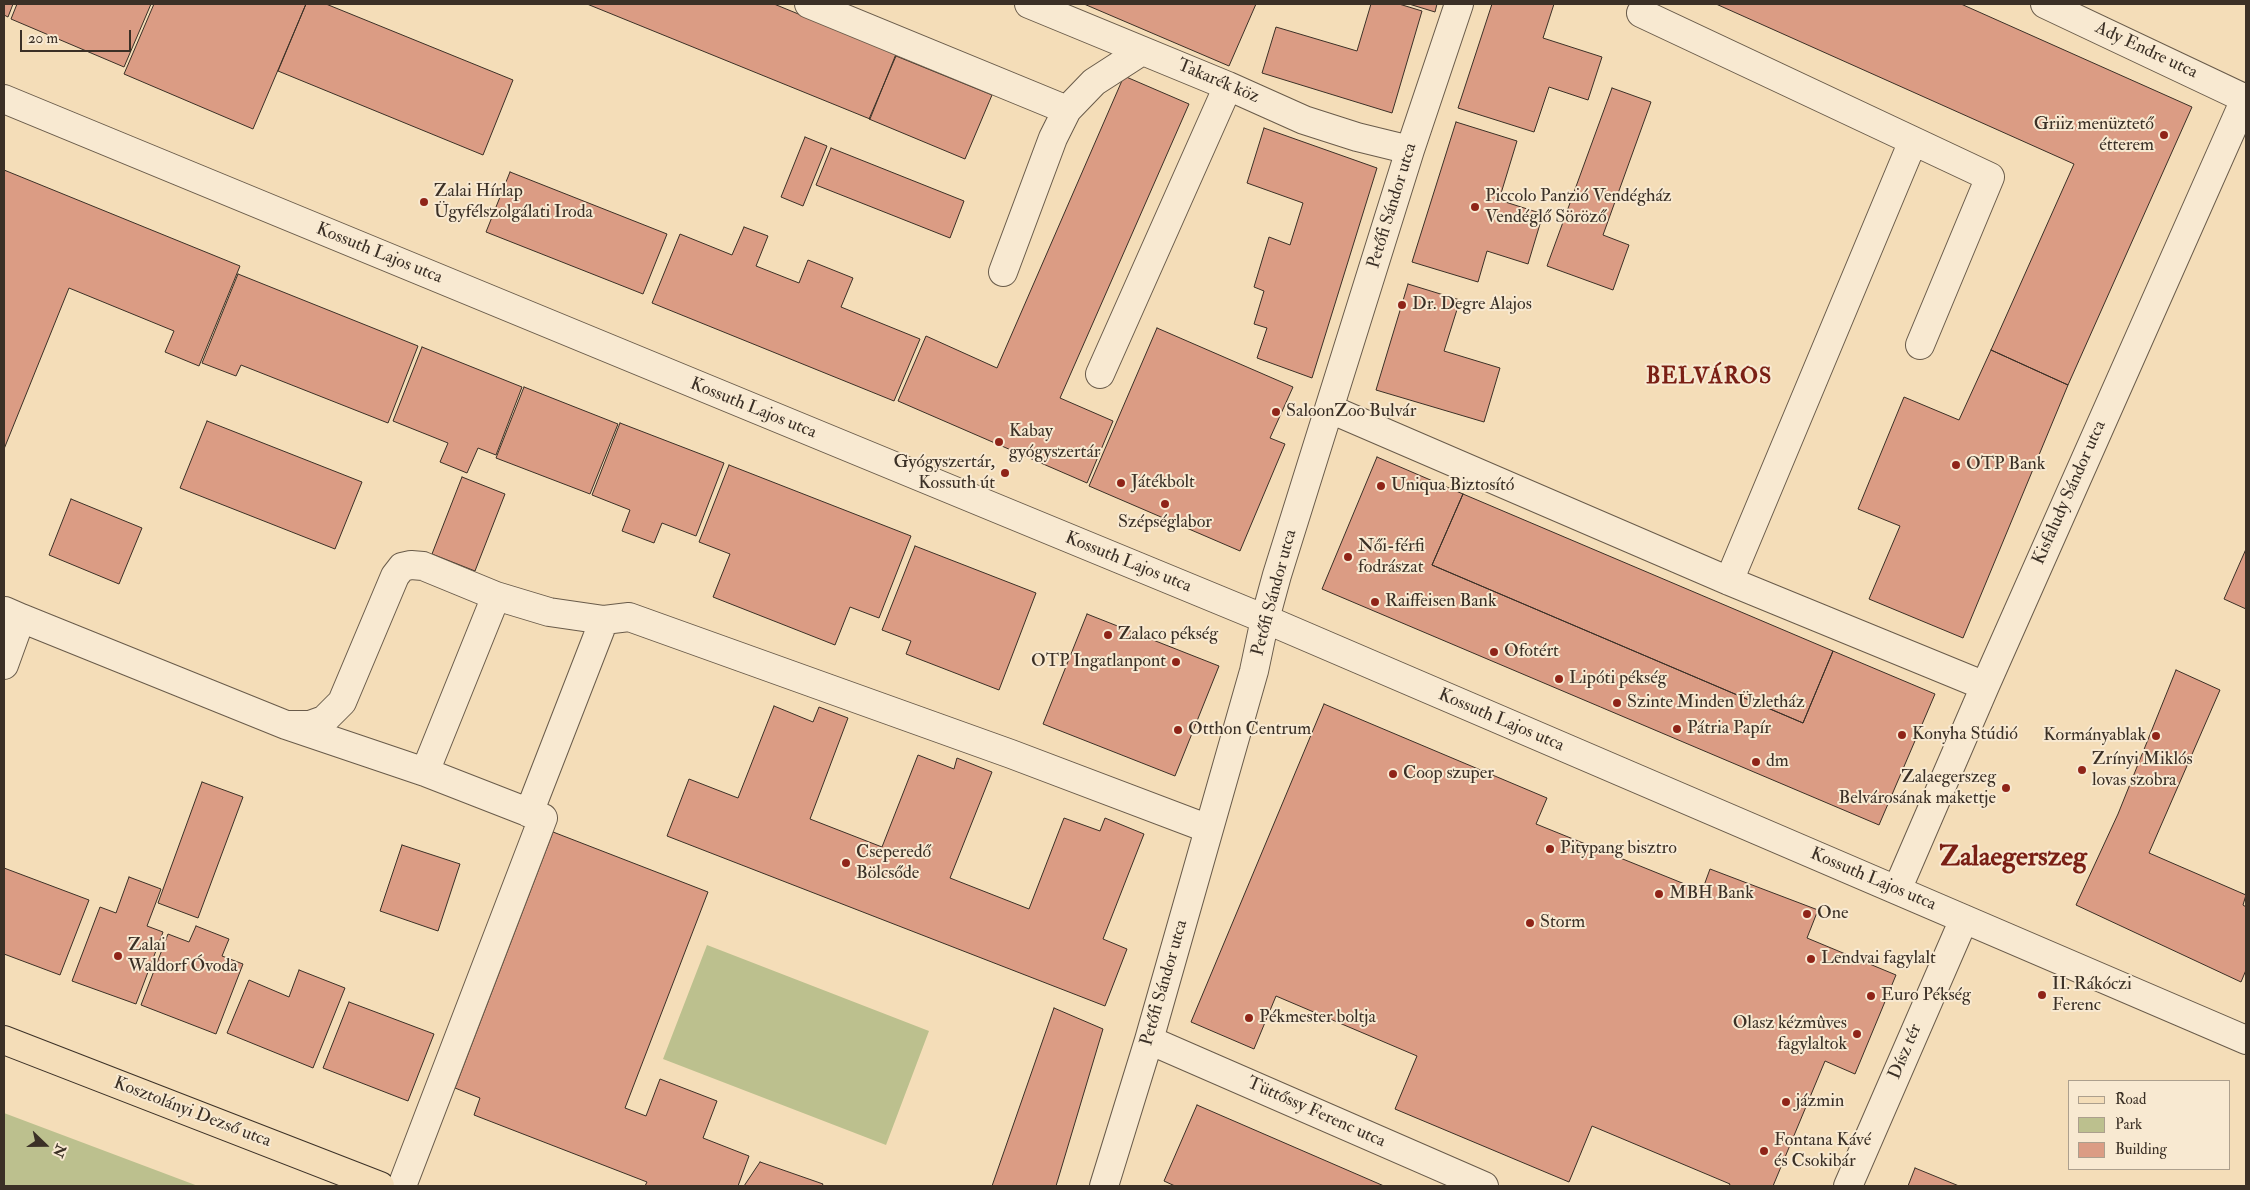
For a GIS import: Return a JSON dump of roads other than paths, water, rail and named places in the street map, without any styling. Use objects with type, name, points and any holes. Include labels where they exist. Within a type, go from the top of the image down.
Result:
[{"type":"main road","name":"Kosztolányi Dezső utca","points":[[4,1040],[380,1186]]},
{"type":"main road","points":[[310,1158],[340,1176],[349,1186]]},
{"type":"street","points":[[809,4],[1067,110]]},
{"type":"street","name":"Takarék köz","points":[[1030,4],[1228,86],[1304,120],[1357,137],[1410,150]]},
{"type":"street","name":"Petőfi Sándor utca","points":[[1104,1186],[1149,1040],[1254,671],[1265,619],[1410,150],[1459,4]]},
{"type":"street","name":"Ady Endre utca","points":[[2045,4],[2246,98]]},
{"type":"street","points":[[1641,13],[1990,177],[1920,346]]},
{"type":"street","points":[[1003,272],[1052,138],[1067,110],[1094,82],[1142,51]]},
{"type":"street","points":[[1100,374],[1228,86]]},
{"type":"street","name":"Kisfaludy Sándor utca","points":[[1897,890],[1985,686],[2246,98]]},
{"type":"street","name":"Kossuth Lajos utca","points":[[4,99],[1265,619],[2246,1040]]},
{"type":"street","points":[[1729,581],[1913,141]]},
{"type":"street","points":[[1330,409],[1729,581],[1985,686]]},
{"type":"street","points":[[286,725],[310,725],[324,720],[342,702],[395,576],[402,568],[411,565],[423,566],[496,596],[549,612],[604,620],[629,617],[1011,754],[1209,829]]},
{"type":"street","points":[[425,772],[496,596]]},
{"type":"street","points":[[4,665],[12,614],[286,725],[425,772],[543,818],[402,1186]]},
{"type":"street","points":[[528,813],[604,620]]},
{"type":"street","name":"Dísz tér","points":[[1848,1186],[1964,919]]},
{"type":"street","name":"Tüttőssy Ferenc utca","points":[[1149,1040],[1484,1186]]},
{"type":"place","name":"Griiz menüztető étterem","points":[[2164,135]]},
{"type":"place","name":"Zalai Hírlap Ügyfélszolgálati Iroda","points":[[424,202]]},
{"type":"place","name":"Piccolo Panzió Vendégház Vendéglő Söröző","points":[[1475,207]]},
{"type":"place","name":"Dr. Degre Alajos","points":[[1402,305]]},
{"type":"place","name":"SaloonZoo Bulvár","points":[[1276,412]]},
{"type":"place","name":"Kabay gyógyszertár","points":[[999,442]]},
{"type":"place","name":"OTP Bank","points":[[1956,465]]},
{"type":"place","name":"Gyógyszertár, Kossuth út","points":[[1005,473]]},
{"type":"place","name":"Játékbolt","points":[[1121,483]]},
{"type":"place","name":"Uniqua Biztosító","points":[[1381,486]]},
{"type":"place","name":"Szépséglabor","points":[[1165,504]]},
{"type":"place","name":"Női-férfi fodrászat","points":[[1348,557]]},
{"type":"place","name":"Raiffeisen Bank","points":[[1375,602]]},
{"type":"place","name":"Zalaco pékség","points":[[1108,635]]},
{"type":"place","name":"Ofotért","points":[[1494,652]]},
{"type":"place","name":"OTP Ingatlanpont","points":[[1176,662]]},
{"type":"place","name":"Lipóti pékség","points":[[1559,679]]},
{"type":"place","name":"Szinte Minden Üzletház","points":[[1617,703]]},
{"type":"place","name":"Pátria Papír","points":[[1677,729]]},
{"type":"place","name":"Otthon Centrum","points":[[1178,730]]},
{"type":"place","name":"Konyha Stúdió","points":[[1902,735]]},
{"type":"place","name":"Kormányablak","points":[[2156,736]]},
{"type":"place","name":"dm","points":[[1756,762]]},
{"type":"place","name":"Zrínyi Miklós lovas szobra","points":[[2082,770]]},
{"type":"place","name":"Coop szuper","points":[[1393,774]]},
{"type":"place","name":"Zalaegerszeg Belvárosának makettje","points":[[2006,788]]},
{"type":"place","name":"Pitypang bisztro","points":[[1550,849]]},
{"type":"place","name":"Cseperedő Bölcsőde","points":[[846,863]]},
{"type":"place","name":"MBH Bank","points":[[1659,894]]},
{"type":"place","name":"One","points":[[1807,914]]},
{"type":"place","name":"Storm","points":[[1530,923]]},
{"type":"place","name":"Zalai Waldorf Óvoda","points":[[118,956]]},
{"type":"place","name":"Lendvai fagylalt","points":[[1811,959]]},
{"type":"place","name":"II. Rákóczi Ferenc","points":[[2042,995]]},
{"type":"place","name":"Euro Pékség","points":[[1871,996]]},
{"type":"place","name":"Pékmester boltja","points":[[1249,1018]]},
{"type":"place","name":"Olasz kézmûves fagylaltok","points":[[1857,1034]]},
{"type":"place","name":"jázmin","points":[[1786,1102]]},
{"type":"place","name":"Fontana Kávé és Csokibár","points":[[1764,1151]]},
{"type":"district","name":"BELVÁROS","points":[[1709,378]]},
{"type":"district","name":"Zalaegerszeg","points":[[2013,859]]}]
